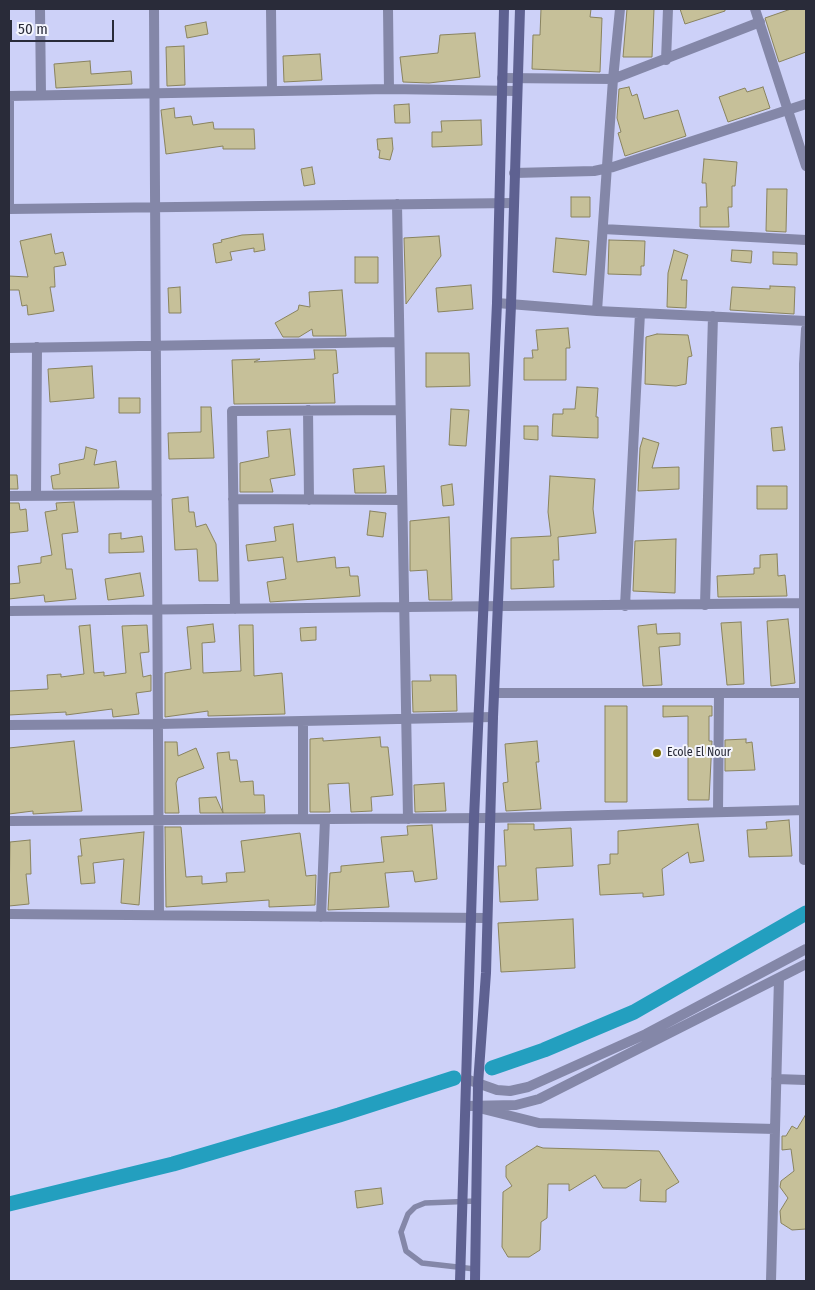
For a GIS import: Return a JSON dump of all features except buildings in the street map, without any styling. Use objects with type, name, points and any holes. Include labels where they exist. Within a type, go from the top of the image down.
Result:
[{"type":"main road","points":[[460,1281],[474,818],[496,303],[504,9]]},
{"type":"main road","points":[[475,1281],[478,1084],[486,973],[489,818],[511,305],[520,9]]},
{"type":"main road","points":[[470,972],[486,973]]},
{"type":"street","points":[[40,9],[40,95]]},
{"type":"street","points":[[154,9],[157,206],[159,915]]},
{"type":"street","points":[[271,9],[272,91]]},
{"type":"street","points":[[388,9],[389,89]]},
{"type":"street","points":[[597,311],[613,79],[620,9]]},
{"type":"street","points":[[666,60],[668,9]]},
{"type":"street","points":[[756,9],[806,166]]},
{"type":"street","points":[[502,78],[613,79],[760,22]]},
{"type":"street","points":[[513,202],[9,209],[9,96],[389,89],[517,91]]},
{"type":"street","points":[[514,172],[594,171],[607,168],[806,104]]},
{"type":"street","points":[[397,204],[408,819]]},
{"type":"street","points":[[603,228],[806,240]]},
{"type":"street","points":[[496,303],[597,311],[806,320]]},
{"type":"street","points":[[625,606],[640,313]]},
{"type":"street","points":[[705,605],[713,316]]},
{"type":"street","points":[[804,860],[806,329]]},
{"type":"street","points":[[9,348],[399,342]]},
{"type":"street","points":[[36,496],[37,347]]},
{"type":"street","points":[[308,410],[309,500]]},
{"type":"street","points":[[235,609],[232,411],[400,410]]},
{"type":"street","points":[[9,496],[158,495]]},
{"type":"street","points":[[234,500],[402,500]]},
{"type":"street","points":[[9,611],[806,604]]},
{"type":"street","points":[[494,693],[805,692]]},
{"type":"street","points":[[718,812],[719,693]]},
{"type":"street","points":[[9,725],[493,717]]},
{"type":"street","points":[[303,721],[303,819]]},
{"type":"street","points":[[9,821],[489,818],[805,810]]},
{"type":"street","points":[[321,917],[324,820]]},
{"type":"street","points":[[9,914],[487,918]]},
{"type":"street","points":[[466,1079],[497,1090],[514,1090],[528,1087],[646,1034],[806,950]]},
{"type":"street","points":[[466,1106],[516,1105],[550,1095],[806,964]]},
{"type":"street","points":[[771,1281],[779,978]]},
{"type":"street","points":[[776,1079],[806,1080]]},
{"type":"street","points":[[514,1090],[516,1105]]},
{"type":"street","points":[[478,1107],[540,1123],[775,1129]]},
{"type":"lane","points":[[476,1201],[424,1203],[415,1207],[408,1214],[401,1232],[406,1252],[422,1263],[476,1269]]},
{"type":"waterway","points":[[492,1068],[544,1050],[634,1012],[806,913]]},
{"type":"waterway","points":[[9,1204],[173,1164],[339,1115],[454,1078]]},
{"type":"place","name":"Ecole El Nour","points":[[657,753]]}]
